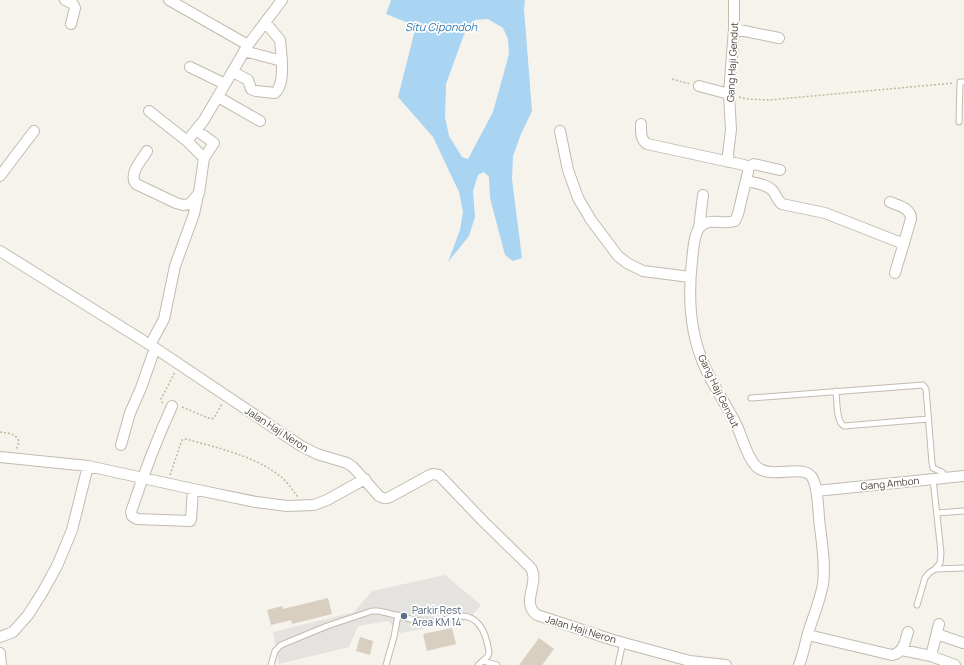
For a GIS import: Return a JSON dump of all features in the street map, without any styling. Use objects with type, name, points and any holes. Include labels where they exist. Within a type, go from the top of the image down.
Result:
[{"type":"street","points":[[65,0],[73,4],[75,8],[71,24]]},
{"type":"street","points":[[169,0],[246,48],[282,61]]},
{"type":"street","points":[[187,141],[218,97],[246,48],[282,0]]},
{"type":"street","name":"Gang Haji Gendut","points":[[730,162],[728,154],[731,130],[729,94],[734,29],[734,0]]},
{"type":"street","points":[[233,72],[248,80],[251,89],[256,91],[276,93],[279,90],[281,84],[282,61],[280,40],[265,22]]},
{"type":"street","points":[[734,29],[779,38]]},
{"type":"street","points":[[190,67],[225,84]]},
{"type":"street","points":[[699,86],[729,94]]},
{"type":"street","points":[[218,97],[260,121]]},
{"type":"street","points":[[149,111],[187,141],[204,158]]},
{"type":"street","points":[[641,124],[641,137],[647,144],[748,167],[754,164],[780,170]]},
{"type":"street","points":[[121,445],[130,413],[141,388],[152,347],[164,319],[175,266],[194,214],[199,193],[204,158],[214,143],[196,130]]},
{"type":"street","points":[[560,130],[568,170],[578,198],[591,220],[618,256],[627,263],[643,271],[690,277]]},
{"type":"street","points":[[0,176],[34,131]]},
{"type":"street","points":[[147,151],[133,175],[136,184],[183,205],[190,204],[199,193]]},
{"type":"street","points":[[699,228],[705,223],[724,223],[735,221],[746,181],[748,167]]},
{"type":"street","points":[[746,181],[771,189],[782,204],[825,213],[904,244]]},
{"type":"street","name":"Gang Haji Gendut","points":[[703,194],[699,228],[693,250],[690,277],[690,296],[697,344],[704,364],[713,384],[729,411],[755,466],[764,471],[805,472],[810,474],[813,478],[816,491]]},
{"type":"street","points":[[890,202],[907,209],[911,215],[895,273]]},
{"type":"street","name":"Jalan Haji Neron","points":[[0,251],[227,395],[301,446],[317,454],[347,463],[365,479],[379,496],[387,499],[430,475],[436,474],[443,478],[479,517],[534,572],[529,604],[531,610],[537,615],[690,663],[726,665]]},
{"type":"street","points":[[172,406],[160,431],[131,512],[132,516],[136,519],[190,521],[193,489]]},
{"type":"street","points":[[0,457],[88,466],[167,484],[272,504],[314,505],[327,500],[365,479]]},
{"type":"street","points":[[0,637],[13,632],[28,615],[57,566],[72,530],[88,466]]},
{"type":"street","name":"Gang Ambon","points":[[816,491],[964,476]]},
{"type":"street","points":[[799,665],[823,583],[816,491]]},
{"type":"street","points":[[931,656],[938,629],[963,643]]},
{"type":"street","points":[[808,635],[892,655],[902,650],[908,632]]},
{"type":"street","points":[[902,650],[931,656],[955,665]]},
{"type":"street","points":[[0,653],[1,665]]},
{"type":"lane","points":[[959,122],[962,82]]},
{"type":"lane","points":[[751,398],[923,385],[926,389],[932,463],[934,468],[942,472],[947,478]]},
{"type":"lane","points":[[836,391],[839,420],[844,426],[928,419]]},
{"type":"lane","points":[[917,605],[926,578],[929,573],[940,563],[941,553],[933,479]]},
{"type":"lane","points":[[937,513],[964,511]]},
{"type":"lane","points":[[935,569],[964,568]]},
{"type":"lane","points":[[271,665],[275,651],[281,645],[327,626],[372,611],[398,615],[424,622],[436,622],[466,616],[474,619],[481,625],[489,649],[489,654],[478,665]]},
{"type":"lane","points":[[386,665],[394,637],[398,615]]},
{"type":"lane","points":[[618,665],[623,642]]},
{"type":"lane","points":[[483,661],[497,665]]},
{"type":"path","points":[[672,79],[699,86]]},
{"type":"path","points":[[729,94],[747,99],[769,100],[962,82]]},
{"type":"path","points":[[179,365],[161,399],[162,402],[172,406],[177,405],[211,420],[214,418],[227,395]]},
{"type":"path","points":[[0,432],[15,435],[18,438],[19,442],[12,459]]},
{"type":"path","points":[[167,484],[182,440],[186,439],[227,451],[256,462],[280,476],[306,506]]},
{"type":"shaded area","name":"Parkir Rest Area KM 14","points":[[445,575],[481,605],[468,620],[401,633],[388,621],[358,626],[349,647],[279,664],[273,632],[354,612],[372,591]]},
{"type":"water","name":"Situ Cipondoh","points":[[391,0],[525,0],[524,9],[532,111],[513,156],[512,179],[522,258],[513,261],[505,255],[490,198],[489,177],[484,172],[478,175],[473,191],[475,217],[469,236],[448,262],[460,230],[463,212],[459,192],[433,137],[398,97],[416,26],[386,14]],"holes":[[[488,19],[503,28],[508,39],[509,54],[493,112],[468,159],[462,157],[449,136],[445,117],[446,84],[466,29],[475,20]]]},
{"type":"building","points":[[328,598],[332,614],[292,624],[291,620],[271,625],[267,610],[282,606],[283,609]]},
{"type":"building","points":[[452,628],[456,644],[427,651],[423,634]]},
{"type":"building","points":[[360,637],[373,641],[370,655],[356,651]]},
{"type":"building","points":[[539,638],[554,649],[542,665],[519,665]]},
{"type":"place","name":"Parkir Rest Area KM 14","points":[[404,616]]}]
